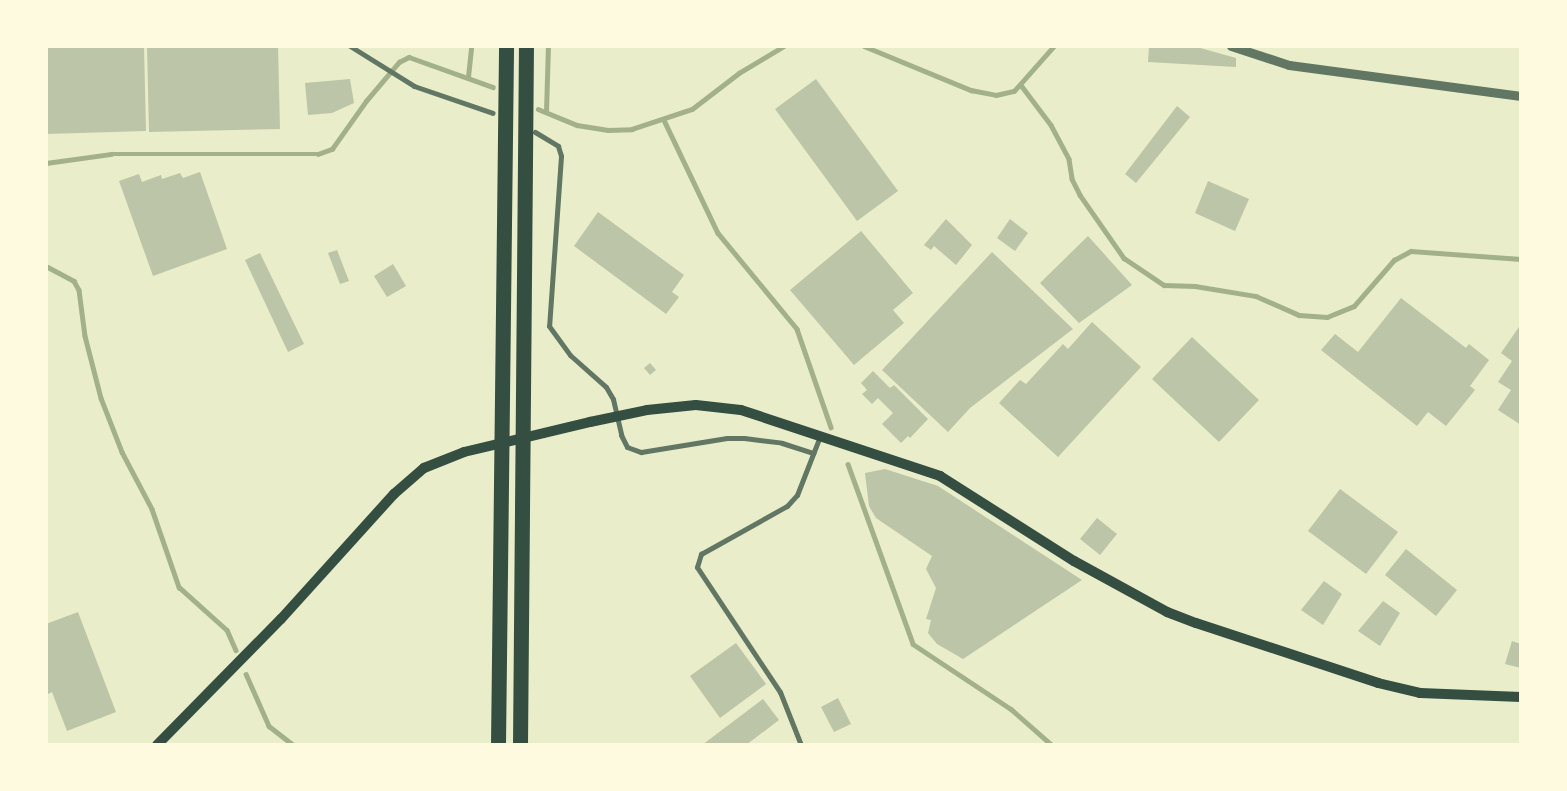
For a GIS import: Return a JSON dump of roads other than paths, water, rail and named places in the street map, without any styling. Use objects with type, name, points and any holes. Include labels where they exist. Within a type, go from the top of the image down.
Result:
[{"type":"highway","points":[[498,745],[506,46]]},
{"type":"highway","points":[[520,745],[526,46]]},
{"type":"main road","points":[[158,745],[281,619],[404,484],[424,468],[464,452],[590,422],[647,410],[716,406],[741,410],[940,476],[1074,561],[1167,612],[1360,677],[1420,693],[1521,697]]},
{"type":"street","points":[[350,46],[377,66],[401,80],[492,113]]},
{"type":"street","points":[[1231,46],[1289,66],[1521,96]]},
{"type":"street","points":[[534,132],[558,146],[561,156],[549,326],[570,355],[606,387],[613,399],[627,447],[641,452],[727,438],[744,438],[782,442],[813,453]]},
{"type":"street","points":[[801,745],[780,692],[697,567],[701,554],[787,506],[797,495],[820,436]]},
{"type":"waterway","points":[[468,77],[471,46]]},
{"type":"waterway","points":[[546,112],[548,46]]},
{"type":"waterway","points":[[538,109],[577,125],[608,130],[632,129],[692,109],[739,73],[784,46]]},
{"type":"waterway","points":[[864,46],[971,90],[996,95],[1014,91],[1054,46]]},
{"type":"waterway","points":[[46,163],[111,154],[318,154],[332,149],[366,101],[399,62],[409,57],[493,87]]},
{"type":"waterway","points":[[1021,85],[1051,125],[1069,159],[1072,179],[1080,195],[1124,258],[1164,285],[1195,286],[1256,296],[1299,315],[1327,317],[1354,306],[1394,260],[1411,251],[1521,259]]},
{"type":"waterway","points":[[664,120],[718,233],[797,329],[831,427]]},
{"type":"waterway","points":[[46,266],[74,281],[79,290],[85,336],[101,398],[122,452],[152,509],[179,587],[227,630],[236,650]]},
{"type":"waterway","points":[[848,464],[913,644],[1011,709],[1052,745]]},
{"type":"waterway","points":[[246,674],[269,726],[293,745]]}]
